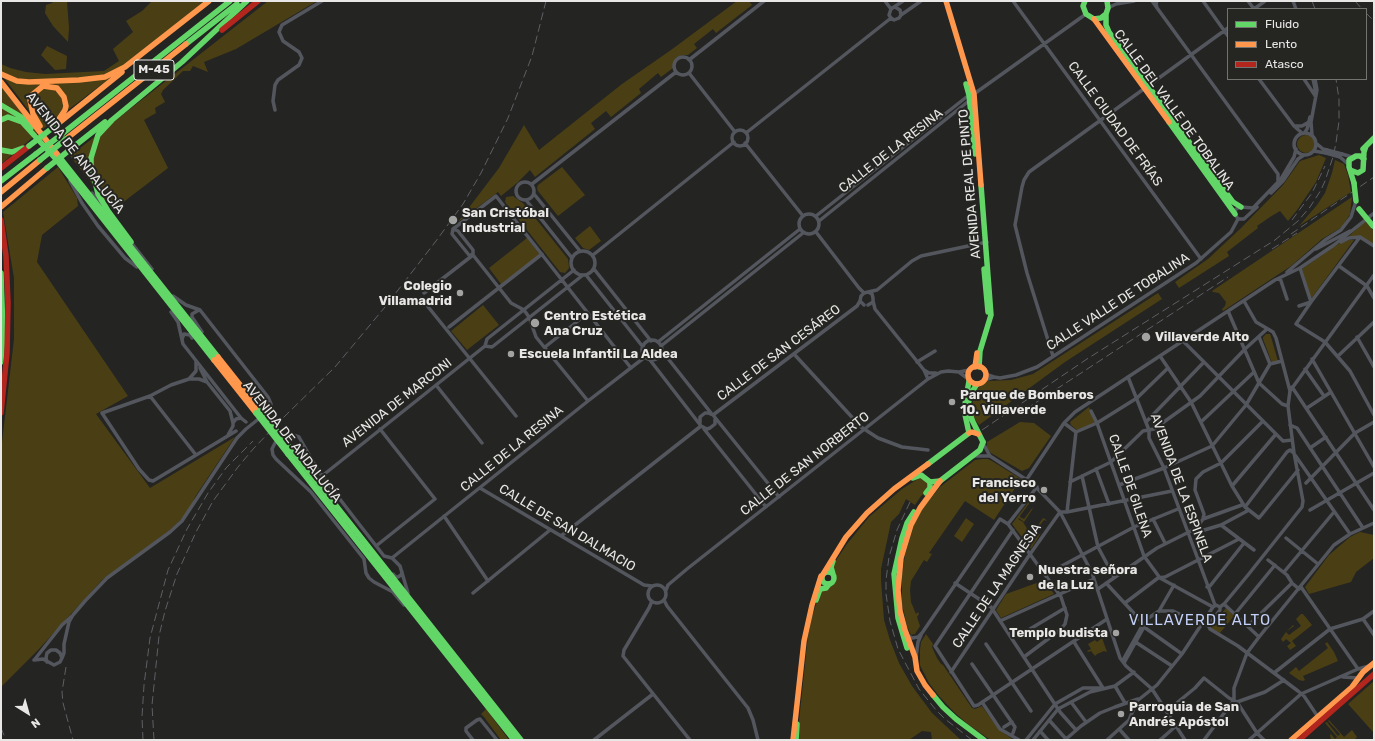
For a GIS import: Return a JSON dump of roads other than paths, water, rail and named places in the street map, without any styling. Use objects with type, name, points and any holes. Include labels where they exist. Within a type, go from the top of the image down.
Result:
[{"type":"main road","points":[[1,75],[17,81],[29,82],[79,80],[105,77],[125,67],[209,1]]},
{"type":"main road","points":[[1,168],[212,1]]},
{"type":"main road","name":"M-45","points":[[3,180],[230,1]]},
{"type":"main road","name":"M-45","points":[[1,192],[241,1]]},
{"type":"main road","points":[[131,242],[108,211],[98,194],[91,165],[92,151],[98,135],[112,120],[182,62],[247,1]]},
{"type":"main road","points":[[1,207],[47,168],[258,1]]},
{"type":"main road","name":"AVENIDA REAL DE PINTO","points":[[942,1],[971,97]]},
{"type":"main road","name":"AVENIDA REAL DE PINTO","points":[[946,1],[971,97],[991,302],[991,315],[980,351],[977,367]]},
{"type":"main road","name":"CALLE DEL VALLE DE TOBALINA","points":[[1107,1],[1106,25],[1109,32],[1236,216]]},
{"type":"main road","points":[[1083,2],[1086,14],[1094,19],[1101,18],[1107,11]]},
{"type":"main road","name":"CALLE DEL VALLE DE TOBALINA","points":[[1094,19],[1233,202],[1242,207]]},
{"type":"main road","points":[[1,82],[55,155]]},
{"type":"main road","points":[[40,126],[33,114],[30,100],[32,95],[37,90],[43,86],[48,86],[57,88],[60,91],[64,97],[66,106],[62,116],[55,126]]},
{"type":"main road","points":[[1,105],[22,118],[55,155]]},
{"type":"main road","points":[[1,120],[8,117],[22,122],[55,155]]},
{"type":"main road","points":[[1374,138],[1349,160],[1349,167],[1359,209],[1374,226]]},
{"type":"main road","points":[[1,150],[12,152],[29,146]]},
{"type":"main road","points":[[1354,183],[1358,173],[1364,168],[1364,152],[1366,146]]},
{"type":"main road","name":"AVENIDA DE ANDALUCÍA","points":[[55,155],[62,167],[146,276],[224,373],[258,411]]},
{"type":"main road","name":"AVENIDA DE ANDALUCÍA","points":[[55,155],[258,411],[382,574],[514,740]]},
{"type":"main road","points":[[1354,156],[1360,156],[1364,159]]},
{"type":"main road","points":[[1349,167],[1358,173]]},
{"type":"main road","points":[[1,220],[6,256],[8,309],[7,359],[1,413]]},
{"type":"main road","points":[[1,273],[1,362]]},
{"type":"main road","points":[[909,648],[900,611],[898,590],[901,558],[918,507],[940,480],[980,450],[983,442],[982,438],[969,420],[964,410],[969,380],[969,370],[977,367],[984,370],[985,374],[984,380],[980,384],[977,384],[970,396],[968,406],[969,420],[969,434]]},
{"type":"main road","points":[[969,380],[977,384]]},
{"type":"main road","points":[[795,740],[804,641],[810,610],[821,576],[846,537],[867,513],[894,489],[969,434],[972,432],[978,434]]},
{"type":"main road","name":"AVENIDA DE ANDALUCÍA","points":[[290,452],[373,553],[521,740]]},
{"type":"main road","points":[[928,464],[926,470],[930,488],[907,523],[894,574],[895,600],[898,618],[905,642],[915,657],[916,666],[921,678],[956,720],[984,740]]},
{"type":"main road","points":[[795,740],[804,655],[808,632],[819,591],[826,588],[833,581],[831,567],[837,555],[868,514],[886,498],[916,476],[921,475],[928,480],[935,482],[940,480]]},
{"type":"main road","points":[[821,576],[826,572],[833,574]]},
{"type":"main road","points":[[821,576],[823,582],[829,584]]},
{"type":"main road","points":[[1291,740],[1352,687],[1363,672],[1372,666]]},
{"type":"main road","points":[[1299,740],[1374,674]]},
{"type":"main road","points":[[1358,678],[1367,680]]},
{"type":"street","points":[[275,110],[273,101],[275,85],[278,80],[299,65],[302,58],[299,52],[283,41],[279,32],[282,25],[322,1]]},
{"type":"street","points":[[689,60],[764,1]]},
{"type":"street","points":[[884,1],[893,8],[900,10],[901,15]]},
{"type":"street","points":[[746,133],[890,18],[889,15],[893,8],[903,1]]},
{"type":"street","points":[[890,18],[896,20],[921,1]]},
{"type":"street","name":"CALLE CIUDAD DE FRÍAS","points":[[1013,1],[1201,259]]},
{"type":"street","points":[[1107,11],[1116,4],[1134,1]]},
{"type":"street","points":[[1152,1],[1278,174],[1278,182]]},
{"type":"street","points":[[1157,1],[1157,9]]},
{"type":"street","points":[[1202,1],[1227,35]]},
{"type":"street","points":[[1255,8],[1265,1]]},
{"type":"street","points":[[971,97],[1086,14]]},
{"type":"street","points":[[1053,356],[1027,273],[1015,225],[1024,180],[1029,172],[1227,29]]},
{"type":"street","points":[[676,72],[674,66],[678,59],[684,58],[689,60],[692,65],[689,73]]},
{"type":"street","points":[[676,72],[684,75],[689,73]]},
{"type":"street","points":[[532,184],[676,72]]},
{"type":"street","points":[[689,73],[736,132]]},
{"type":"street","name":"AVENIDA DE ANDALUCÍA","points":[[1,75],[202,332]]},
{"type":"street","points":[[1261,80],[1294,126],[1303,133],[1312,135],[1316,139],[1317,144],[1326,151],[1341,156],[1354,156]]},
{"type":"street","points":[[1305,80],[1315,95]]},
{"type":"street","points":[[1296,138],[1307,129],[1315,95],[1314,80]]},
{"type":"street","points":[[1312,135],[1311,122],[1317,90],[1314,80]]},
{"type":"street","name":"CALLE DE LA RESINA","points":[[816,216],[971,97]]},
{"type":"street","name":"CALLE DE LA RESINA","points":[[818,221],[971,97]]},
{"type":"street","points":[[1294,126],[1302,126],[1308,122]]},
{"type":"street","points":[[1294,126],[1296,138],[1294,144],[1299,153],[1304,155]]},
{"type":"street","points":[[741,130],[746,133],[748,137],[745,144],[740,146],[734,142],[732,137],[736,132],[741,130]]},
{"type":"street","points":[[593,255],[734,142]]},
{"type":"street","points":[[745,144],[803,216]]},
{"type":"street","points":[[1314,151],[1317,144]]},
{"type":"street","points":[[1296,149],[1294,157],[1278,182],[1252,208],[1242,207],[1236,209],[1236,216],[1241,220],[1246,217],[1283,181],[1298,159],[1314,151],[1326,151]]},
{"type":"street","points":[[1341,156],[1349,167]]},
{"type":"street","points":[[62,167],[82,203],[98,226],[125,258],[146,276]]},
{"type":"street","points":[[1278,174],[1284,174]]},
{"type":"street","points":[[523,182],[532,184],[535,190],[534,194],[531,198],[522,200],[517,196],[517,186],[523,182]]},
{"type":"street","points":[[534,194],[580,251]]},
{"type":"street","points":[[473,255],[469,255],[452,234],[454,229],[496,196],[631,368]]},
{"type":"street","points":[[526,200],[572,258],[572,266],[576,273],[584,275],[643,347],[645,357],[650,360],[766,507]]},
{"type":"street","points":[[1312,252],[1318,245],[1341,230],[1347,224],[1356,201]]},
{"type":"street","points":[[1242,207],[1247,212],[1246,217]]},
{"type":"street","points":[[1027,479],[1064,423],[1075,412],[1244,301],[1280,278],[1300,268],[1334,245],[1374,213]]},
{"type":"street","points":[[809,214],[816,216],[819,224],[816,232],[809,234],[802,231],[799,222],[803,216],[809,214]]},
{"type":"street","name":"CALLE VALLE DE TOBALINA","points":[[984,380],[1027,372],[1053,356],[1201,259],[1231,232],[1236,216]]},
{"type":"street","points":[[1280,278],[1312,252],[1356,227]]},
{"type":"street","points":[[454,229],[458,231],[473,250],[473,255],[512,304],[524,310],[530,318],[534,332],[588,401]]},
{"type":"street","points":[[658,342],[802,231]]},
{"type":"street","points":[[661,346],[802,231]]},
{"type":"street","points":[[816,232],[859,288],[865,293],[872,294],[875,309]]},
{"type":"street","points":[[1334,245],[1349,238],[1360,237],[1374,246]]},
{"type":"street","points":[[1360,237],[1310,302],[1296,324],[1325,342],[1338,356],[1350,371],[1374,415]]},
{"type":"street","points":[[928,379],[924,370],[875,309],[868,305],[864,305],[860,301],[865,293],[877,290],[912,261],[921,256],[985,242]]},
{"type":"street","points":[[572,258],[580,251],[586,251],[593,255],[596,262],[594,269],[568,287],[492,347],[485,346],[487,339],[574,270]]},
{"type":"street","points":[[449,327],[542,254]]},
{"type":"street","points":[[424,294],[473,255]]},
{"type":"street","points":[[1338,266],[1366,286],[1374,297]]},
{"type":"street","points":[[136,267],[170,309]]},
{"type":"street","points":[[1300,268],[1310,302]]},
{"type":"street","points":[[594,269],[651,341]]},
{"type":"street","points":[[1208,625],[1220,610],[1220,607],[1302,507],[1303,501],[1294,453],[1288,406],[1290,391],[1374,275]]},
{"type":"street","points":[[1280,278],[1287,299]]},
{"type":"street","points":[[868,305],[873,299],[877,290]]},
{"type":"street","points":[[46,660],[34,660],[62,625],[107,578],[170,532],[182,521],[237,438],[270,408],[271,404],[268,397],[200,310],[186,305],[173,296]]},
{"type":"street","points":[[163,297],[178,322],[183,344],[241,418],[246,422]]},
{"type":"street","points":[[421,298],[516,416]]},
{"type":"street","name":"CALLE DE SAN CESÁREO","points":[[713,415],[857,306],[860,301]]},
{"type":"street","points":[[1244,301],[1256,322],[1273,332],[1276,338],[1290,391]]},
{"type":"street","points":[[1299,306],[1310,302]]},
{"type":"street","name":"CALLE DE SAN CESÁREO","points":[[857,306],[864,305]]},
{"type":"street","points":[[528,307],[534,314]]},
{"type":"street","points":[[200,310],[192,314],[192,317],[237,377],[258,411]]},
{"type":"street","points":[[545,347],[588,312]]},
{"type":"street","points":[[1228,312],[1259,383],[1282,404],[1288,406]]},
{"type":"street","points":[[520,313],[521,319],[525,321]]},
{"type":"street","points":[[1338,356],[1374,322]]},
{"type":"street","points":[[1070,482],[1111,462],[1143,431],[1154,429],[1200,396],[1245,349],[1267,329]]},
{"type":"street","points":[[182,340],[184,334],[190,335],[212,363],[224,373]]},
{"type":"street","points":[[1259,337],[1270,364]]},
{"type":"street","points":[[1358,337],[1374,367]]},
{"type":"street","points":[[643,347],[651,341],[658,342],[662,351],[779,498]]},
{"type":"street","points":[[1183,341],[1283,441],[1292,440]]},
{"type":"street","name":"AVENIDA DE MARCONI","points":[[322,476],[485,346]]},
{"type":"street","points":[[650,360],[658,358],[662,351]]},
{"type":"street","points":[[917,362],[935,351]]},
{"type":"street","points":[[794,354],[864,430],[878,438],[902,447],[922,448],[928,450]]},
{"type":"street","points":[[1160,356],[1191,402],[1232,486],[1244,506],[1259,518],[1298,470]]},
{"type":"street","name":"CALLE DE LA RESINA","points":[[392,558],[645,357]]},
{"type":"street","points":[[1312,359],[1374,467]]},
{"type":"street","points":[[189,379],[196,371],[196,360]]},
{"type":"street","points":[[196,360],[207,382],[230,411],[233,424],[237,431],[237,438]]},
{"type":"street","points":[[1146,422],[1204,362]]},
{"type":"street","points":[[1270,364],[1282,362]]},
{"type":"street","points":[[1119,485],[1164,468],[1212,446],[1246,405],[1270,364]]},
{"type":"street","points":[[1076,432],[1097,424],[1137,398],[1168,368]]},
{"type":"street","points":[[1305,369],[1324,396]]},
{"type":"street","points":[[924,370],[929,373],[948,371],[959,372],[969,370]]},
{"type":"street","name":"CALLE DE SAN NORBERTO","points":[[662,586],[668,585],[928,379],[939,372]]},
{"type":"street","points":[[959,372],[969,380]]},
{"type":"street","points":[[1201,422],[1254,372]]},
{"type":"street","name":"CALLE VALLE DE TOBALINA","points":[[985,374],[994,377]]},
{"type":"street","name":"AVENIDA DE LA ESPINELA","points":[[1128,377],[1149,430],[1149,438],[1164,468],[1178,509],[1189,532],[1197,560],[1214,606]]},
{"type":"street","points":[[207,382],[199,379],[189,379],[171,385],[150,396],[102,413],[139,469],[149,480],[155,481],[227,436],[237,431],[245,430]]},
{"type":"street","points":[[436,385],[482,443]]},
{"type":"street","points":[[1292,387],[1374,510]]},
{"type":"street","points":[[1307,408],[1331,392]]},
{"type":"street","points":[[150,396],[196,455]]},
{"type":"street","name":"CALLE DE GILENA","points":[[1091,411],[1111,462],[1144,556],[1160,578]]},
{"type":"street","points":[[708,412],[713,415],[715,421],[713,427],[707,429],[702,426],[699,420],[702,415],[708,412]]},
{"type":"street","points":[[227,436],[236,419],[241,418]]},
{"type":"street","points":[[246,422],[258,419]]},
{"type":"street","points":[[1098,589],[1144,556],[1198,526],[1203,519],[1204,514],[1195,490],[1196,479],[1203,472],[1221,463],[1263,421]]},
{"type":"street","points":[[245,430],[246,422]]},
{"type":"street","points":[[1306,483],[1355,433],[1374,422]]},
{"type":"street","points":[[1064,423],[1076,432]]},
{"type":"street","points":[[1290,425],[1297,428],[1363,528]]},
{"type":"street","points":[[561,536],[702,426]]},
{"type":"street","points":[[376,546],[435,499],[380,429]]},
{"type":"street","points":[[1067,512],[1076,432]]},
{"type":"street","name":"AVENIDA DE ANDALUCÍA","points":[[376,583],[368,576],[364,560],[311,492],[273,455],[272,450],[275,443],[286,435],[290,434],[299,437],[322,476],[376,546],[384,556],[392,558],[400,566],[406,592],[437,631],[440,638]]},
{"type":"street","points":[[1232,486],[1276,434]]},
{"type":"street","points":[[1310,448],[1326,437]]},
{"type":"street","points":[[983,442],[990,456],[1027,479],[1037,487],[1060,512],[1083,554],[1094,579],[1120,658],[1152,689],[1185,740]]},
{"type":"street","points":[[1203,519],[1244,506],[1286,452],[1290,450],[1294,453],[1350,534]]},
{"type":"street","points":[[973,456],[990,456]]},
{"type":"street","points":[[1096,469],[1109,504]]},
{"type":"street","points":[[1310,510],[1374,473]]},
{"type":"street","points":[[1082,476],[1098,547],[1114,577]]},
{"type":"street","points":[[1008,524],[1037,487]]},
{"type":"street","name":"CALLE DE SAN DALMACIO","points":[[480,488],[644,585],[652,586]]},
{"type":"street","points":[[1060,512],[1090,508],[1172,491]]},
{"type":"street","points":[[1045,575],[1134,527],[1178,509]]},
{"type":"street","points":[[1189,532],[1221,525],[1249,510]]},
{"type":"street","name":"CALLE DE LA MAGNESIA","points":[[951,672],[1060,512]]},
{"type":"street","points":[[1284,572],[1334,512]]},
{"type":"street","points":[[444,516],[488,581]]},
{"type":"street","points":[[909,648],[922,632],[1000,519],[1008,524],[1013,530],[1060,594],[1065,608],[1066,620],[1063,627],[1024,657]]},
{"type":"street","points":[[1153,519],[1165,543]]},
{"type":"street","points":[[1264,740],[1236,701],[1234,688],[1247,653],[1334,546],[1350,534],[1374,523]]},
{"type":"street","points":[[1221,525],[1254,550]]},
{"type":"street","points":[[473,593],[550,530]]},
{"type":"street","points":[[1013,530],[935,647],[974,706],[1107,619]]},
{"type":"street","points":[[1125,603],[1160,578],[1165,577],[1239,538]]},
{"type":"street","points":[[1286,538],[1318,564]]},
{"type":"street","points":[[1207,587],[1210,586],[1244,543]]},
{"type":"street","name":"AVENIDA DE ANDALUCÍA","points":[[373,553],[396,577],[401,575],[402,572]]},
{"type":"street","points":[[1268,560],[1284,572],[1292,583],[1300,588],[1358,669]]},
{"type":"street","points":[[1236,614],[1275,565]]},
{"type":"street","points":[[376,583],[380,583],[382,581],[382,574]]},
{"type":"street","points":[[1160,578],[1214,606],[1220,607]]},
{"type":"street","points":[[1000,621],[1094,579]]},
{"type":"street","points":[[376,583],[393,592],[408,610],[416,616]]},
{"type":"street","points":[[955,583],[993,610],[1058,709],[1076,730]]},
{"type":"street","points":[[1106,583],[1125,603],[1143,626],[1182,654]]},
{"type":"street","points":[[1248,626],[1292,583]]},
{"type":"street","name":"CALLE DE SAN DALMACIO","points":[[644,585],[649,592]]},
{"type":"street","name":"CALLE DE SAN NORBERTO","points":[[666,590],[668,585]]},
{"type":"street","points":[[1124,663],[1147,619],[1159,611],[1174,585]]},
{"type":"street","points":[[667,606],[656,602],[649,597],[649,592],[652,586],[662,586],[666,590],[666,597],[664,600],[667,606],[748,708],[758,740]]},
{"type":"street","points":[[664,600],[656,602],[650,608],[624,650],[623,656],[690,740]]},
{"type":"street","points":[[1224,604],[1259,637]]},
{"type":"street","points":[[1049,720],[1065,740],[1086,722],[1100,713],[1139,699],[1152,689],[1182,654],[1214,606]]},
{"type":"street","points":[[1030,629],[1065,608]]},
{"type":"street","points":[[1159,611],[1173,611],[1201,624],[1208,625],[1210,629],[1247,653],[1302,694],[1318,717]]},
{"type":"street","points":[[1274,673],[1330,629],[1363,619],[1374,611]]},
{"type":"street","points":[[43,649],[46,660],[50,664],[58,664],[60,662],[64,649],[67,628],[73,615]]},
{"type":"street","points":[[1363,619],[1374,635]]},
{"type":"street","points":[[916,666],[918,642],[922,632]]},
{"type":"street","points":[[907,635],[912,638],[918,637]]},
{"type":"street","points":[[1135,641],[1172,666]]},
{"type":"street","points":[[909,648],[915,646],[918,642]]},
{"type":"street","points":[[1074,642],[1103,689]]},
{"type":"street","points":[[986,644],[1032,711]]},
{"type":"street","points":[[43,649],[47,648],[56,650],[60,653],[62,658]]},
{"type":"street","points":[[46,660],[47,653],[51,650]]},
{"type":"street","points":[[972,664],[1012,722],[1015,728],[1013,732]]},
{"type":"street","points":[[1249,740],[1302,694],[1358,669],[1372,666]]},
{"type":"street","points":[[1033,740],[1058,709],[1086,694],[1115,686],[1134,672]]},
{"type":"street","points":[[1342,677],[1358,678]]},
{"type":"street","points":[[1167,711],[1195,688],[1204,678],[1229,698],[1236,701]]},
{"type":"street","points":[[1204,740],[1236,701],[1265,692],[1284,680]]},
{"type":"street","points":[[1115,686],[1125,703]]},
{"type":"street","points":[[1026,740],[1055,704],[1077,690],[1085,688],[1103,689]]},
{"type":"street","points":[[1085,688],[1087,691],[1086,694]]},
{"type":"street","points":[[594,740],[653,694]]},
{"type":"street","points":[[1107,740],[1120,730],[1129,720],[1139,699]]},
{"type":"street","points":[[982,702],[1000,728],[1019,740]]},
{"type":"street","points":[[1071,702],[1086,722]]},
{"type":"street","points":[[473,740],[466,731],[466,728],[480,719],[497,740]]},
{"type":"street","points":[[1004,727],[1012,722]]},
{"type":"street","points":[[1160,740],[1176,726]]},
{"type":"street","points":[[1120,730],[1129,740]]},
{"type":"street","points":[[1040,731],[1048,740]]},
{"type":"street","points":[[1070,735],[1074,740]]},
{"type":"railway","points":[[154,740],[152,705],[159,636],[165,611],[177,574],[196,532],[213,501],[238,467],[283,418],[335,367],[385,307],[463,204],[481,173],[508,118],[532,56],[546,1]]},
{"type":"railway","points":[[1312,1],[1315,8]]},
{"type":"railway","points":[[1355,1],[1361,8]]},
{"type":"railway","points":[[1367,14],[1374,21]]},
{"type":"railway","points":[[982,430],[1087,359],[1275,240],[1298,221],[1310,207],[1321,190],[1333,157],[1339,121],[1339,99],[1336,80]]},
{"type":"railway","points":[[1292,220],[1312,193],[1325,166]]},
{"type":"railway","points":[[1291,234],[1374,177]]},
{"type":"railway","points":[[1272,249],[1297,233]]},
{"type":"railway","points":[[1026,409],[1228,277]]},
{"type":"railway","points":[[143,740],[142,717],[144,685],[150,638],[168,570],[187,529],[208,493],[226,468],[253,441]]},
{"type":"railway","points":[[910,502],[897,530],[889,557],[886,594],[890,621],[898,649],[919,689],[945,719],[972,740]]},
{"type":"railway","points":[[66,667],[62,692],[63,703],[73,740]]},
{"type":"railway","points":[[1,728],[6,740]]},
{"type":"place","name":"San Cristóbal Industrial","points":[[453,220]]},
{"type":"place","name":"Colegio Villamadrid","points":[[460,293]]},
{"type":"place","name":"Centro Estética Ana Cruz","points":[[535,323]]},
{"type":"place","name":"Villaverde Alto","points":[[1146,337]]},
{"type":"place","name":"Escuela Infantil La Aldea","points":[[511,354]]},
{"type":"place","name":"Parque de Bomberos 10. Villaverde","points":[[952,402]]},
{"type":"place","name":"Francisco del Yerro","points":[[1044,490]]},
{"type":"place","name":"Nuestra señora de la Luz","points":[[1030,577]]},
{"type":"place","name":"Templo budista","points":[[1116,633]]},
{"type":"place","name":"Parroquia de San Andrés Apóstol","points":[[1121,714]]},
{"type":"district","name":"VILLAVERDE ALTO","points":[[1200,621]]}]
